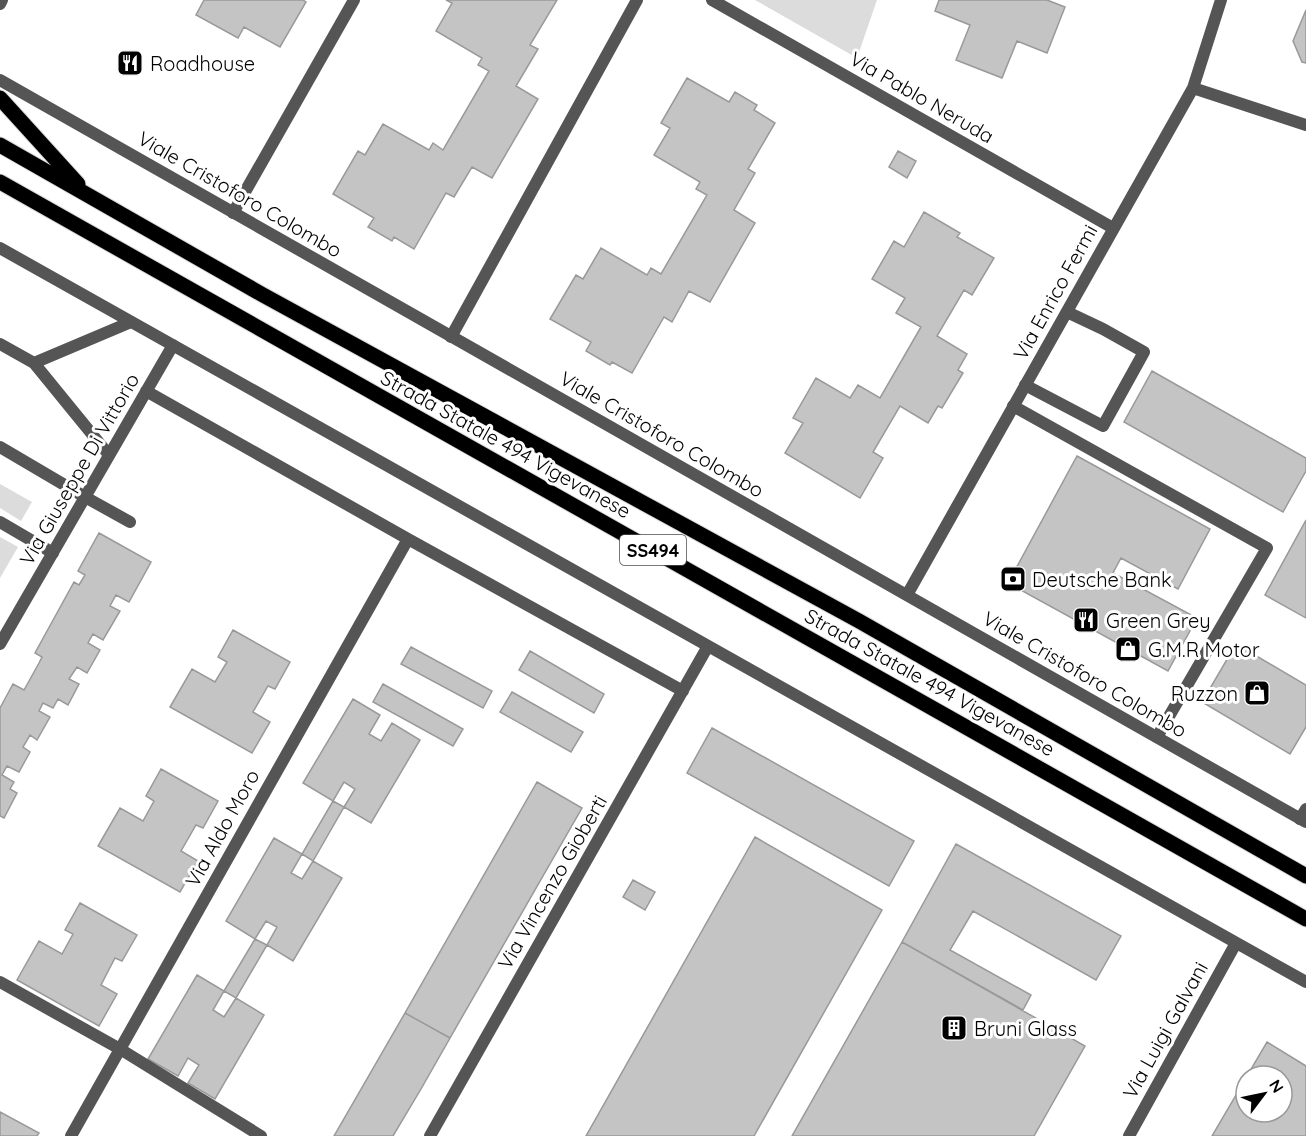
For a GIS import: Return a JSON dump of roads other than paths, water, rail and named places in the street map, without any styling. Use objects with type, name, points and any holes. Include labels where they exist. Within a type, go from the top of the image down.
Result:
[{"type":"main road","points":[[0,98],[88,195]]},
{"type":"main road","name":"Strada Statale 494 Vigevanese","points":[[0,145],[263,295],[859,621],[1306,876]]},
{"type":"main road","name":"Strada Statale 494 Vigevanese","points":[[0,182],[1306,919]]},
{"type":"street","points":[[233,213],[354,0]]},
{"type":"street","points":[[451,337],[637,0]]},
{"type":"street","name":"Via Pablo Neruda","points":[[712,0],[1113,228]]},
{"type":"street","name":"Via Enrico Fermi","points":[[907,595],[1193,88],[1221,0]]},
{"type":"street","name":"Viale Cristoforo Colombo","points":[[0,80],[1157,737],[1304,816]]},
{"type":"street","points":[[1193,88],[1306,125]]},
{"type":"street","points":[[0,248],[1306,982]]},
{"type":"street","points":[[1025,385],[1102,426],[1108,417],[1144,352],[1102,328],[1067,312]]},
{"type":"street","points":[[34,363],[131,322]]},
{"type":"street","points":[[0,344],[34,363],[109,455]]},
{"type":"street","name":"Via Giuseppe Di Vittorio","points":[[0,644],[173,345]]},
{"type":"street","points":[[146,392],[684,691]]},
{"type":"street","points":[[1013,406],[1268,548],[1157,737]]},
{"type":"street","points":[[0,447],[130,522]]},
{"type":"street","points":[[0,522],[53,553]]},
{"type":"street","name":"Via Aldo Moro","points":[[71,1136],[408,539]]},
{"type":"street","name":"Via Vincenzo Gioberti","points":[[430,1136],[708,646]]},
{"type":"street","name":"Via Luigi Galvani","points":[[1129,1136],[1236,943]]},
{"type":"street","points":[[0,982],[120,1049],[261,1136]]},
{"type":"place","name":"Roadhouse","points":[[130,63]]},
{"type":"place","name":"Deutsche Bank","points":[[1013,579]]},
{"type":"place","name":"Green Grey","points":[[1086,620]]},
{"type":"place","name":"G.M.R Motor","points":[[1128,649]]},
{"type":"place","name":"Ruzzon","points":[[1257,693]]},
{"type":"place","name":"Bruni Glass","points":[[954,1028]]}]
